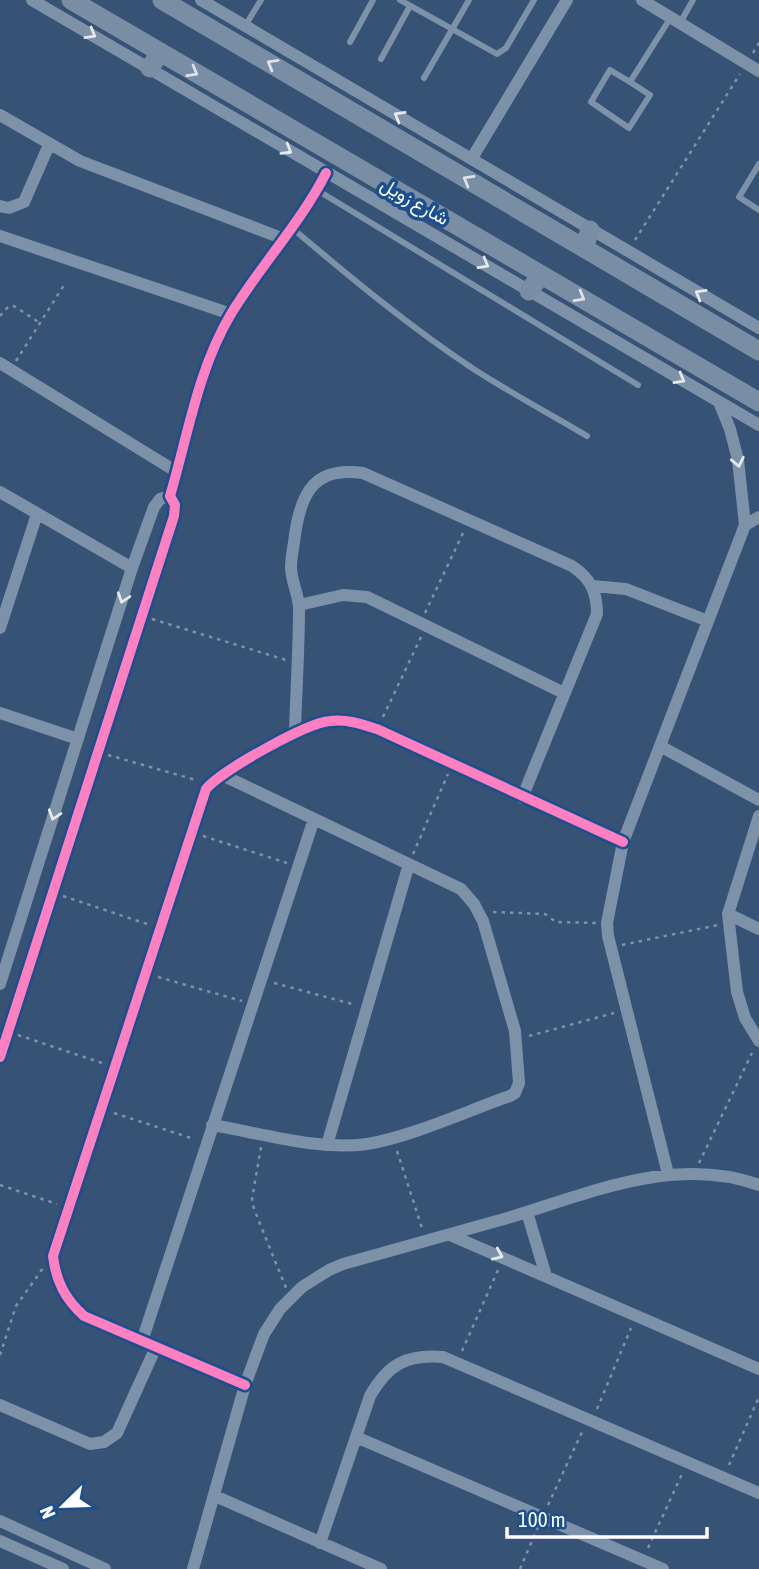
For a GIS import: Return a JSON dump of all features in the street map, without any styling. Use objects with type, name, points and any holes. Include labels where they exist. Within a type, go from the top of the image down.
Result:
[{"type":"main road","name":"شارع زويل","points":[[71,0],[155,60],[535,283],[759,402]]},
{"type":"main road","points":[[162,0],[587,239],[759,351]]},
{"type":"street","points":[[32,0],[155,60],[326,173],[535,283],[759,425]]},
{"type":"street","points":[[201,0],[472,158],[587,239],[627,251],[759,328]]},
{"type":"street","points":[[472,158],[567,0]]},
{"type":"street","points":[[642,0],[759,71]]},
{"type":"street","points":[[0,115],[80,161],[284,239]]},
{"type":"street","points":[[0,205],[9,208],[24,202],[49,145]]},
{"type":"street","points":[[0,1057],[174,516],[175,505],[170,496],[210,358],[231,314],[292,228],[326,173]]},
{"type":"street","points":[[0,236],[231,314]]},
{"type":"street","points":[[5,366],[177,472]]},
{"type":"street","points":[[668,1174],[607,923],[623,842],[745,525],[738,460],[719,401]]},
{"type":"street","points":[[295,733],[299,605],[291,567],[299,511],[304,495],[315,482],[330,474],[346,471],[363,473],[572,566],[584,574],[593,586],[597,599],[597,614],[522,797]]},
{"type":"street","points":[[0,492],[132,568]]},
{"type":"street","points":[[0,985],[2,971],[132,568],[154,507],[160,499],[170,496]]},
{"type":"street","points":[[0,628],[37,513]]},
{"type":"street","points":[[745,525],[759,517]]},
{"type":"street","points":[[593,586],[626,589],[708,621]]},
{"type":"street","points":[[299,605],[343,595],[359,595],[564,693]]},
{"type":"street","points":[[0,713],[78,739]]},
{"type":"street","points":[[245,1385],[84,1316],[73,1307],[58,1283],[53,1256],[190,832],[203,794],[210,783],[306,727],[330,721],[355,722],[377,729],[623,842]]},
{"type":"street","points":[[660,746],[759,800]]},
{"type":"street","points":[[212,1125],[327,1145],[365,1144],[393,1138],[515,1093],[519,1083],[513,1021],[479,912],[461,889],[222,775]]},
{"type":"street","points":[[759,816],[729,918],[740,1005],[759,1041]]},
{"type":"street","points":[[142,1341],[314,820]]},
{"type":"street","points":[[327,1145],[409,864]]},
{"type":"street","points":[[34,877],[55,888]]},
{"type":"street","points":[[729,918],[759,929]]},
{"type":"street","points":[[192,1569],[245,1385],[264,1334],[290,1297],[302,1287],[329,1270],[613,1186],[668,1174],[694,1172],[735,1177],[759,1185]]},
{"type":"street","points":[[527,1212],[546,1276]]},
{"type":"street","points":[[450,1234],[759,1369]]},
{"type":"street","points":[[0,1405],[90,1444],[104,1442],[117,1433],[156,1347]]},
{"type":"street","points":[[320,1542],[370,1396],[379,1380],[392,1367],[407,1359],[425,1355],[443,1357],[759,1493]]},
{"type":"street","points":[[356,1437],[663,1569]]},
{"type":"street","points":[[215,1496],[381,1569]]},
{"type":"street","points":[[0,1521],[105,1569]]},
{"type":"street","points":[[0,1541],[63,1569]]},
{"type":"lane","points":[[245,26],[261,0]]},
{"type":"lane","points":[[351,42],[373,0]]},
{"type":"lane","points":[[400,0],[493,53],[500,53],[506,48],[534,0]]},
{"type":"lane","points":[[424,78],[469,0]]},
{"type":"lane","points":[[630,82],[693,0]]},
{"type":"lane","points":[[381,59],[411,6]]},
{"type":"lane","points":[[610,71],[630,82],[650,96],[629,128],[591,103],[610,71]]},
{"type":"lane","points":[[759,164],[739,197],[759,210]]},
{"type":"lane","points":[[317,190],[638,385]]},
{"type":"lane","points":[[292,228],[365,290],[431,339],[587,436]]},
{"type":"path","points":[[627,251],[759,43]]},
{"type":"path","points":[[5,366],[41,324],[66,282]]},
{"type":"path","points":[[0,316],[8,307],[13,306],[41,324]]},
{"type":"path","points":[[377,729],[468,520]]},
{"type":"path","points":[[142,616],[297,663]]},
{"type":"path","points":[[99,752],[210,783]]},
{"type":"path","points":[[409,864],[452,764]]},
{"type":"path","points":[[190,832],[298,867]]},
{"type":"path","points":[[55,888],[159,929]]},
{"type":"path","points":[[479,912],[545,914],[556,922],[607,923]]},
{"type":"path","points":[[611,947],[729,918]]},
{"type":"path","points":[[145,973],[252,1004]]},
{"type":"path","points":[[261,980],[367,1008]]},
{"type":"path","points":[[516,1040],[627,1009]]},
{"type":"path","points":[[8,1032],[114,1068]]},
{"type":"path","points":[[694,1172],[759,1041]]},
{"type":"path","points":[[101,1108],[206,1143]]},
{"type":"path","points":[[263,1134],[253,1199],[254,1209],[290,1297]]},
{"type":"path","points":[[393,1138],[426,1241]]},
{"type":"path","points":[[0,1185],[68,1207]]},
{"type":"path","points":[[0,1355],[16,1306],[53,1256]]},
{"type":"path","points":[[457,1363],[503,1258]]},
{"type":"path","points":[[520,1569],[636,1315]]},
{"type":"path","points":[[723,1477],[759,1397]]},
{"type":"path","points":[[643,1560],[688,1462]]},
{"type":"cycle path","points":[[0,1057],[174,516],[175,505],[170,496],[210,357],[231,314],[304,210],[326,173]]},
{"type":"cycle path","points":[[245,1385],[84,1316],[62,1289],[53,1256],[206,789],[245,760],[284,739],[318,724],[348,721],[377,729],[623,842]]}]
